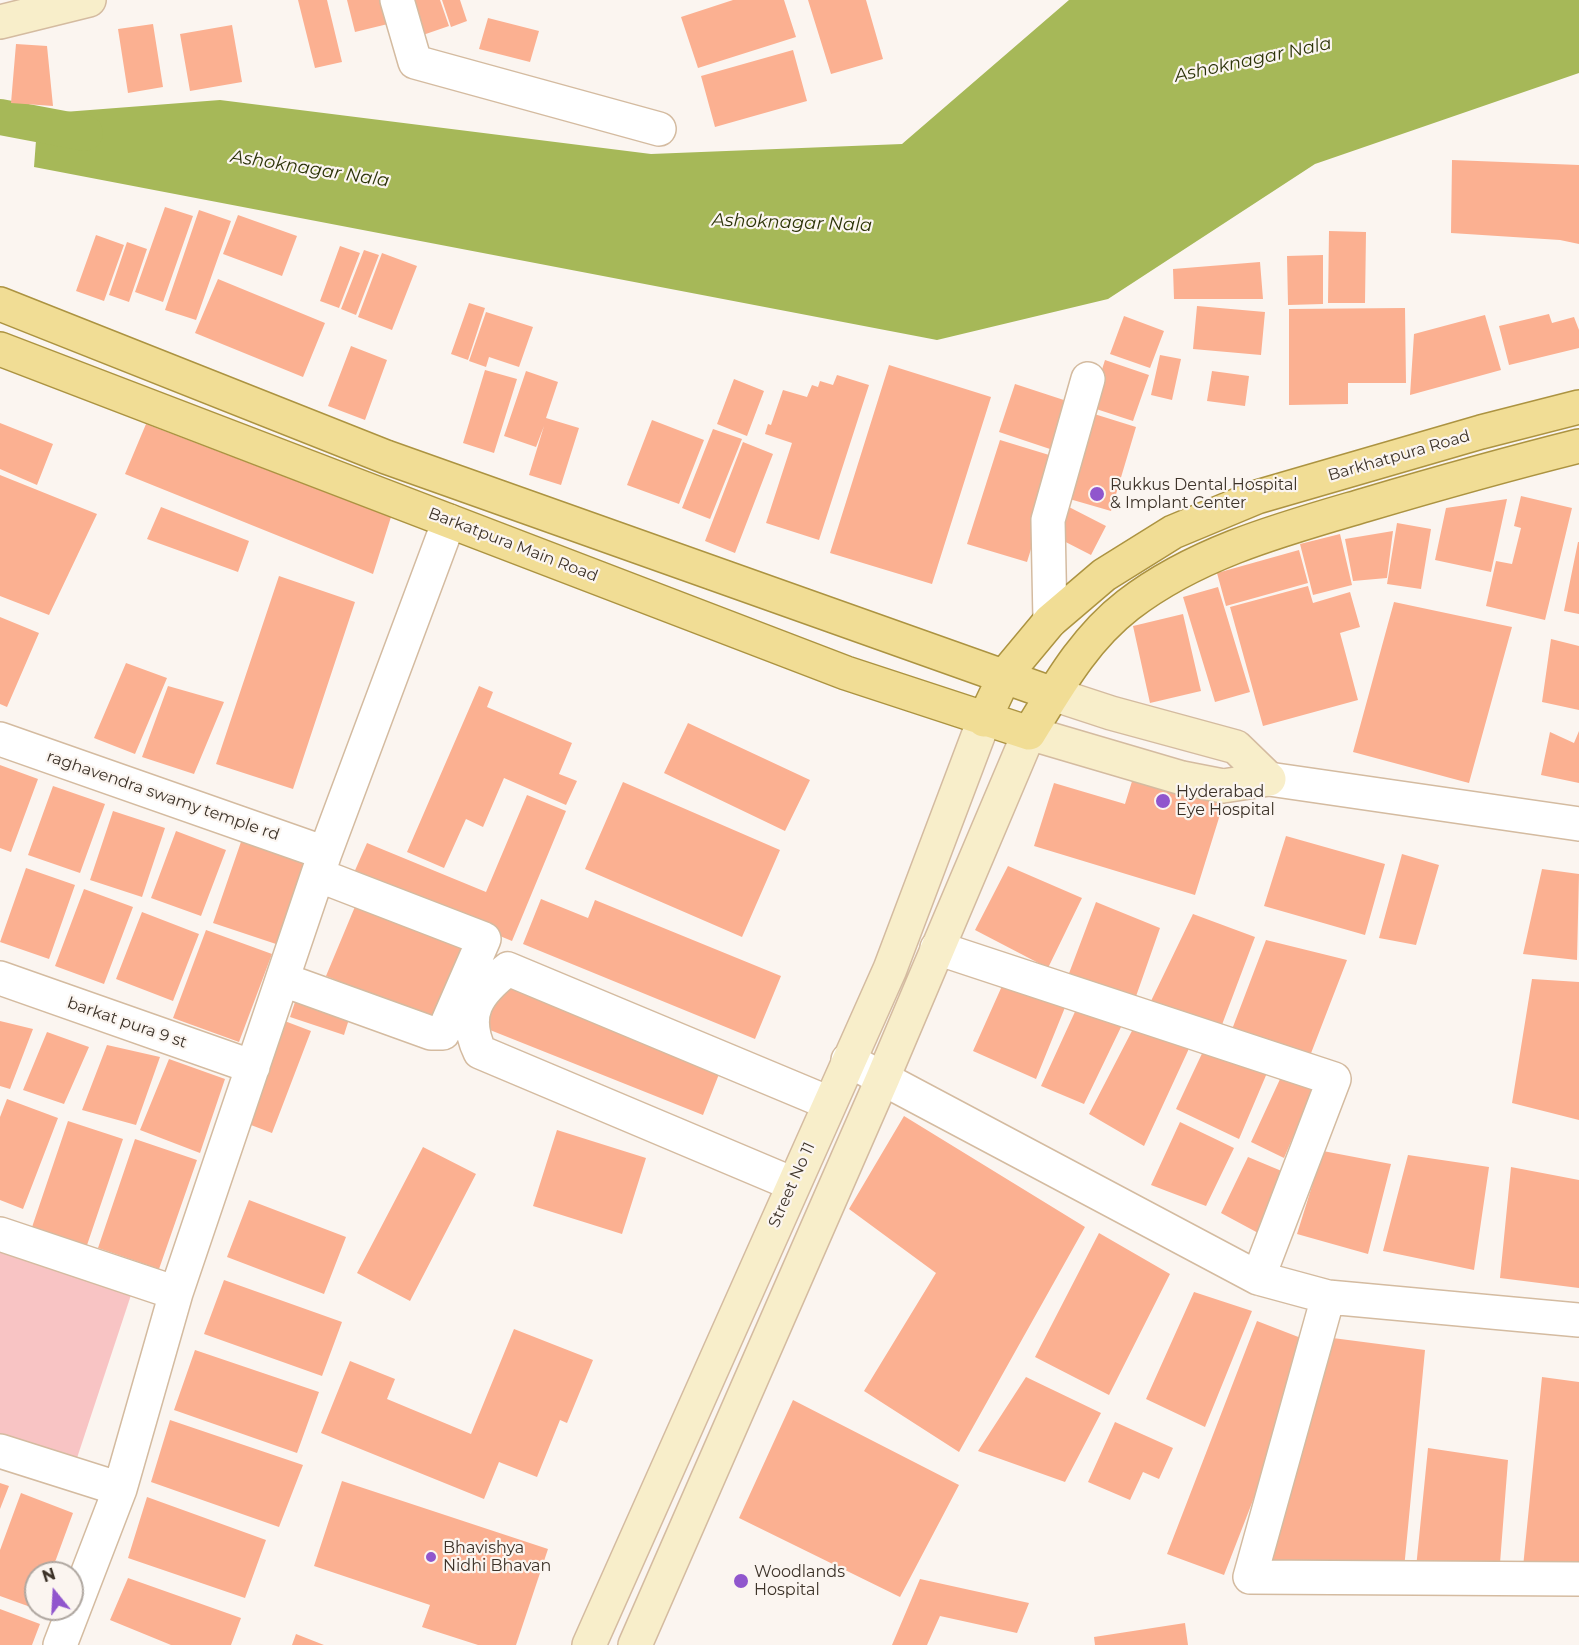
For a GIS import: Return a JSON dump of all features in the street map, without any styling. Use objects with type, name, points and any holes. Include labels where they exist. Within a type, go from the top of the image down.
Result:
[{"type":"main road","points":[[0,22],[89,0]]},
{"type":"main road","points":[[0,304],[386,457],[927,651],[1005,675],[1053,694],[1236,747],[1269,779]]},
{"type":"main road","name":"Barkatpura Main Road","points":[[0,350],[846,672],[984,720],[1029,733]]},
{"type":"main road","name":"Barkhatpura Road","points":[[984,720],[1005,675],[1050,621],[1104,574],[1173,532],[1257,497],[1481,432],[1579,407]]},
{"type":"main road","points":[[635,1645],[882,1080],[1029,733],[1078,653],[1128,605],[1191,566],[1269,533],[1490,469],[1579,446]]},
{"type":"main road","name":"Street No 11","points":[[589,1645],[890,969],[984,720]]},
{"type":"main road","points":[[1029,733],[1182,778],[1223,786],[1269,779]]},
{"type":"street","points":[[0,22],[7,0]]},
{"type":"street","points":[[397,0],[415,62],[659,129]]},
{"type":"street","points":[[1050,621],[1048,520],[1088,379]]},
{"type":"street","points":[[60,1645],[120,1489],[176,1293],[322,864],[449,520]]},
{"type":"street","name":"raghavendra swamy temple rd","points":[[0,739],[322,864],[484,939],[443,1033],[431,1033],[284,980]]},
{"type":"street","points":[[1269,779],[1579,824]]},
{"type":"street","points":[[937,948],[1334,1079],[1258,1278]]},
{"type":"street","points":[[793,1184],[480,1052],[471,1034],[473,1011],[485,987],[508,969],[829,1103]]},
{"type":"street","name":"barkat pura 9 st","points":[[0,978],[253,1067]]},
{"type":"street","points":[[848,1060],[1258,1278],[1329,1297],[1579,1320]]},
{"type":"street","points":[[0,1234],[176,1293]]},
{"type":"street","points":[[1329,1297],[1250,1577],[1579,1579]]},
{"type":"street","points":[[0,1451],[120,1489]]},
{"type":"shaded area","points":[[0,1249],[132,1292],[76,1461],[0,1436]]},
{"type":"water","points":[[1069,0],[1579,0],[1579,73],[1315,164],[1108,299],[937,340],[34,167],[38,114],[220,100],[651,154],[902,144]]},
{"type":"building","points":[[298,0],[327,0],[342,62],[315,68]]},
{"type":"building","points":[[347,0],[386,0],[392,23],[355,32]]},
{"type":"building","points":[[408,0],[440,0],[449,26],[420,36]]},
{"type":"building","points":[[442,0],[460,0],[467,21],[451,27]]},
{"type":"building","points":[[733,0],[784,0],[796,37],[698,68],[681,17]]},
{"type":"building","points":[[808,0],[866,0],[883,59],[831,74]]},
{"type":"building","points":[[488,18],[539,31],[530,62],[479,49]]},
{"type":"building","points":[[153,24],[163,87],[128,93],[118,29]]},
{"type":"building","points":[[232,25],[242,82],[190,91],[180,34]]},
{"type":"building","points":[[16,44],[47,46],[53,106],[11,103]]},
{"type":"building","points":[[793,50],[807,101],[715,127],[701,76]]},
{"type":"building","points":[[1452,160],[1579,165],[1579,244],[1560,240],[1451,233]]},
{"type":"building","points":[[165,207],[193,216],[163,302],[135,292]]},
{"type":"building","points":[[199,210],[231,221],[196,320],[165,310]]},
{"type":"building","points":[[238,215],[297,236],[282,276],[223,254]]},
{"type":"building","points":[[1329,231],[1366,232],[1365,303],[1328,303]]},
{"type":"building","points":[[96,235],[124,245],[104,301],[76,291]]},
{"type":"building","points":[[127,242],[147,249],[129,302],[109,295]]},
{"type":"building","points":[[340,246],[360,253],[339,308],[320,301]]},
{"type":"building","points":[[364,250],[379,255],[356,315],[341,309]]},
{"type":"building","points":[[382,253],[417,266],[392,330],[358,317]]},
{"type":"building","points":[[1323,255],[1323,304],[1288,305],[1287,256]]},
{"type":"building","points":[[1260,262],[1263,299],[1174,299],[1173,269]]},
{"type":"building","points":[[218,279],[325,323],[303,377],[195,333]]},
{"type":"building","points":[[469,303],[485,308],[468,360],[451,354]]},
{"type":"building","points":[[1197,306],[1265,312],[1261,355],[1193,349]]},
{"type":"building","points":[[1405,308],[1406,383],[1348,383],[1348,404],[1289,405],[1289,309]]},
{"type":"building","points":[[486,312],[533,327],[519,367],[489,357],[486,367],[469,361]]},
{"type":"building","points":[[1549,314],[1552,323],[1574,317],[1579,330],[1579,348],[1509,365],[1499,326]]},
{"type":"building","points":[[1485,315],[1501,370],[1410,395],[1414,334]]},
{"type":"building","points":[[1124,316],[1164,331],[1150,368],[1110,354]]},
{"type":"building","points":[[351,346],[387,360],[365,420],[328,406]]},
{"type":"building","points":[[1160,355],[1181,359],[1172,400],[1151,395]]},
{"type":"building","points":[[1105,360],[1149,375],[1133,421],[1090,407]]},
{"type":"building","points":[[889,365],[991,397],[932,584],[830,553]]},
{"type":"building","points":[[485,370],[517,379],[494,453],[463,443]]},
{"type":"building","points":[[526,371],[558,382],[546,418],[579,428],[561,485],[529,475],[544,426],[536,447],[504,436]]},
{"type":"building","points":[[1212,371],[1249,376],[1245,406],[1207,401]]},
{"type":"building","points":[[837,375],[869,385],[819,540],[766,523],[792,443],[765,434],[768,424],[771,425],[783,390],[807,397],[812,385],[818,387],[820,381],[833,385]]},
{"type":"building","points":[[734,379],[764,391],[747,436],[717,424]]},
{"type":"building","points":[[1015,384],[1073,403],[1056,451],[999,432]]},
{"type":"building","points":[[1091,413],[1136,427],[1111,511],[1066,498]]},
{"type":"building","points":[[652,420],[704,440],[679,504],[627,485]]},
{"type":"building","points":[[0,423],[53,444],[37,485],[0,469]]},
{"type":"building","points":[[146,424],[391,517],[373,574],[125,474]]},
{"type":"building","points":[[713,429],[742,439],[710,519],[682,508]]},
{"type":"building","points":[[1000,440],[1059,458],[1027,562],[967,544]]},
{"type":"building","points":[[743,442],[773,454],[735,553],[705,541]]},
{"type":"building","points":[[0,475],[97,514],[49,615],[0,596]]},
{"type":"building","points":[[1521,496],[1572,508],[1545,620],[1486,606],[1496,561],[1512,564],[1521,528],[1514,526]]},
{"type":"building","points":[[1507,499],[1491,572],[1435,560],[1446,508]]},
{"type":"building","points":[[1067,506],[1106,526],[1091,555],[1052,535]]},
{"type":"building","points":[[161,507],[249,541],[238,572],[147,539]]},
{"type":"building","points":[[1397,523],[1431,529],[1421,589],[1387,584]]},
{"type":"building","points":[[1393,531],[1387,578],[1353,581],[1345,539]]},
{"type":"building","points":[[1340,534],[1352,585],[1313,595],[1300,544]]},
{"type":"building","points":[[1579,542],[1579,614],[1564,611]]},
{"type":"building","points":[[1299,550],[1308,583],[1226,606],[1217,573]]},
{"type":"building","points":[[279,576],[355,602],[293,789],[216,764]]},
{"type":"building","points":[[1308,586],[1313,603],[1350,592],[1360,627],[1340,633],[1358,700],[1263,726],[1230,607]]},
{"type":"building","points":[[1218,587],[1250,692],[1215,702],[1183,597]]},
{"type":"building","points":[[1394,602],[1512,627],[1469,783],[1353,752]]},
{"type":"building","points":[[1183,614],[1201,691],[1150,703],[1133,626]]},
{"type":"building","points":[[0,617],[39,633],[7,707],[0,704]]},
{"type":"building","points":[[1551,639],[1579,646],[1579,710],[1542,702]]},
{"type":"building","points":[[126,663],[167,678],[135,754],[94,738]]},
{"type":"building","points":[[168,686],[224,702],[194,774],[142,757]]},
{"type":"building","points":[[479,686],[493,692],[487,707],[572,743],[559,774],[577,781],[566,805],[504,778],[483,827],[466,819],[444,868],[407,852]]},
{"type":"building","points":[[688,723],[810,780],[785,831],[664,773]]},
{"type":"building","points":[[1579,731],[1579,783],[1541,775],[1550,732],[1574,743]]},
{"type":"building","points":[[0,765],[38,779],[11,852],[0,848]]},
{"type":"building","points":[[1133,778],[1223,805],[1195,895],[1034,846],[1054,783],[1125,804]]},
{"type":"building","points":[[623,782],[780,850],[742,937],[585,869]]},
{"type":"building","points":[[53,786],[105,804],[80,873],[28,855]]},
{"type":"building","points":[[527,795],[566,811],[512,941],[353,875],[367,843],[486,892]]},
{"type":"building","points":[[113,811],[165,828],[142,897],[90,880]]},
{"type":"building","points":[[176,831],[226,850],[201,916],[151,898]]},
{"type":"building","points":[[1286,836],[1385,864],[1365,935],[1264,906]]},
{"type":"building","points":[[242,839],[305,861],[276,944],[213,923]]},
{"type":"building","points":[[1402,854],[1439,865],[1416,945],[1379,938]]},
{"type":"building","points":[[1008,866],[1082,898],[1048,968],[975,930]]},
{"type":"building","points":[[26,868],[75,885],[49,959],[0,942]]},
{"type":"building","points":[[1542,869],[1579,874],[1577,960],[1523,954]]},
{"type":"building","points":[[84,889],[133,907],[104,984],[55,966]]},
{"type":"building","points":[[359,897],[470,943],[437,1022],[326,976]]},
{"type":"building","points":[[541,899],[588,918],[595,900],[781,976],[755,1039],[523,944]]},
{"type":"building","points":[[1096,902],[1160,928],[1134,1002],[1068,976]]},
{"type":"building","points":[[142,912],[199,934],[173,1001],[116,979]]},
{"type":"building","points":[[1193,914],[1255,937],[1220,1030],[1151,1001]]},
{"type":"building","points":[[206,930],[272,954],[239,1042],[173,1018]]},
{"type":"building","points":[[1266,940],[1347,960],[1308,1061],[1231,1032]]},
{"type":"building","points":[[1006,977],[1068,1000],[1036,1079],[973,1051]]},
{"type":"building","points":[[1532,979],[1579,982],[1579,1120],[1512,1103]]},
{"type":"building","points":[[504,982],[721,1069],[703,1115],[485,1028]]},
{"type":"building","points":[[296,999],[350,1016],[344,1035],[290,1017]]},
{"type":"building","points":[[1079,1003],[1122,1025],[1084,1104],[1041,1086]]},
{"type":"building","points":[[282,1020],[311,1031],[272,1133],[243,1122]]},
{"type":"building","points":[[0,1021],[33,1029],[10,1089],[0,1086]]},
{"type":"building","points":[[1135,1025],[1192,1042],[1144,1146],[1089,1114]]},
{"type":"building","points":[[47,1032],[89,1047],[64,1104],[23,1090]]},
{"type":"building","points":[[107,1045],[160,1057],[136,1125],[82,1110]]},
{"type":"building","points":[[1206,1045],[1267,1073],[1239,1139],[1176,1109]]},
{"type":"building","points":[[169,1059],[225,1079],[200,1153],[140,1130]]},
{"type":"building","points":[[1281,1077],[1314,1088],[1284,1158],[1251,1142]]},
{"type":"building","points":[[7,1099],[58,1118],[23,1209],[0,1200],[0,1117]]},
{"type":"building","points":[[904,1116],[1085,1227],[959,1452],[864,1391],[936,1273],[849,1209]]},
{"type":"building","points":[[68,1121],[123,1139],[85,1251],[30,1233]]},
{"type":"building","points":[[1180,1122],[1234,1148],[1206,1206],[1151,1185]]},
{"type":"building","points":[[557,1130],[646,1158],[622,1234],[533,1206]]},
{"type":"building","points":[[135,1139],[197,1160],[159,1269],[98,1248]]},
{"type":"building","points":[[423,1147],[476,1174],[410,1301],[357,1273]]},
{"type":"building","points":[[1323,1151],[1391,1164],[1368,1254],[1297,1234]]},
{"type":"building","points":[[1408,1155],[1489,1167],[1474,1270],[1383,1251]]},
{"type":"building","points":[[1248,1157],[1284,1172],[1260,1234],[1221,1213]]},
{"type":"building","points":[[1511,1167],[1579,1180],[1579,1288],[1500,1278]]},
{"type":"building","points":[[249,1200],[346,1237],[324,1294],[227,1257]]},
{"type":"building","points":[[1099,1233],[1170,1274],[1109,1395],[1035,1357]]},
{"type":"building","points":[[224,1280],[342,1322],[322,1376],[204,1334]]},
{"type":"building","points":[[1194,1292],[1252,1311],[1205,1427],[1146,1399]]},
{"type":"building","points":[[1257,1321],[1314,1343],[1224,1575],[1167,1554]]},
{"type":"building","points":[[514,1329],[593,1360],[567,1423],[560,1420],[537,1477],[499,1462],[484,1499],[321,1433],[350,1361],[395,1379],[387,1399],[471,1434]]},
{"type":"building","points":[[1325,1337],[1425,1350],[1404,1569],[1266,1562]]},
{"type":"building","points":[[195,1350],[319,1392],[297,1453],[174,1410]]},
{"type":"building","points":[[1026,1377],[1101,1413],[1065,1482],[978,1451]]},
{"type":"building","points":[[1542,1377],[1579,1382],[1579,1570],[1523,1567]]},
{"type":"building","points":[[793,1400],[959,1485],[900,1597],[739,1518]]},
{"type":"building","points":[[170,1420],[303,1465],[279,1527],[151,1482]]},
{"type":"building","points":[[1115,1422],[1173,1448],[1159,1479],[1143,1472],[1130,1500],[1088,1482]]},
{"type":"building","points":[[1428,1448],[1508,1460],[1499,1576],[1416,1568]]},
{"type":"building","name":"Bhavishya Nidhi Bhavan","points":[[342,1481],[548,1549],[516,1645],[478,1645],[422,1627],[430,1605],[314,1566]]},
{"type":"building","points":[[0,1483],[9,1486],[0,1509]]},
{"type":"building","points":[[21,1493],[73,1513],[55,1561],[24,1561],[24,1605],[0,1596],[0,1550]]},
{"type":"building","points":[[147,1497],[266,1540],[245,1598],[128,1558]]},
{"type":"building","points":[[128,1578],[241,1618],[231,1645],[171,1645],[110,1620]]},
{"type":"building","points":[[920,1579],[1029,1603],[1017,1633],[940,1616],[927,1645],[892,1645]]},
{"type":"building","points":[[0,1609],[24,1618],[24,1621],[40,1624],[32,1645],[0,1645]]},
{"type":"building","points":[[1185,1623],[1188,1645],[1095,1645],[1094,1637]]},
{"type":"building","points":[[296,1634],[324,1645],[292,1645]]},
{"type":"waterway","name":"Ashoknagar Nala","points":[[0,117],[85,133]]},
{"type":"place","name":"Rukkus Dental Hospital & Implant Center","points":[[1097,494]]},
{"type":"place","name":"Hyderabad Eye Hospital","points":[[1163,801]]},
{"type":"place","name":"Bhavishya Nidhi Bhavan","points":[[431,1557]]},
{"type":"place","name":"Woodlands Hospital","points":[[741,1581]]}]
